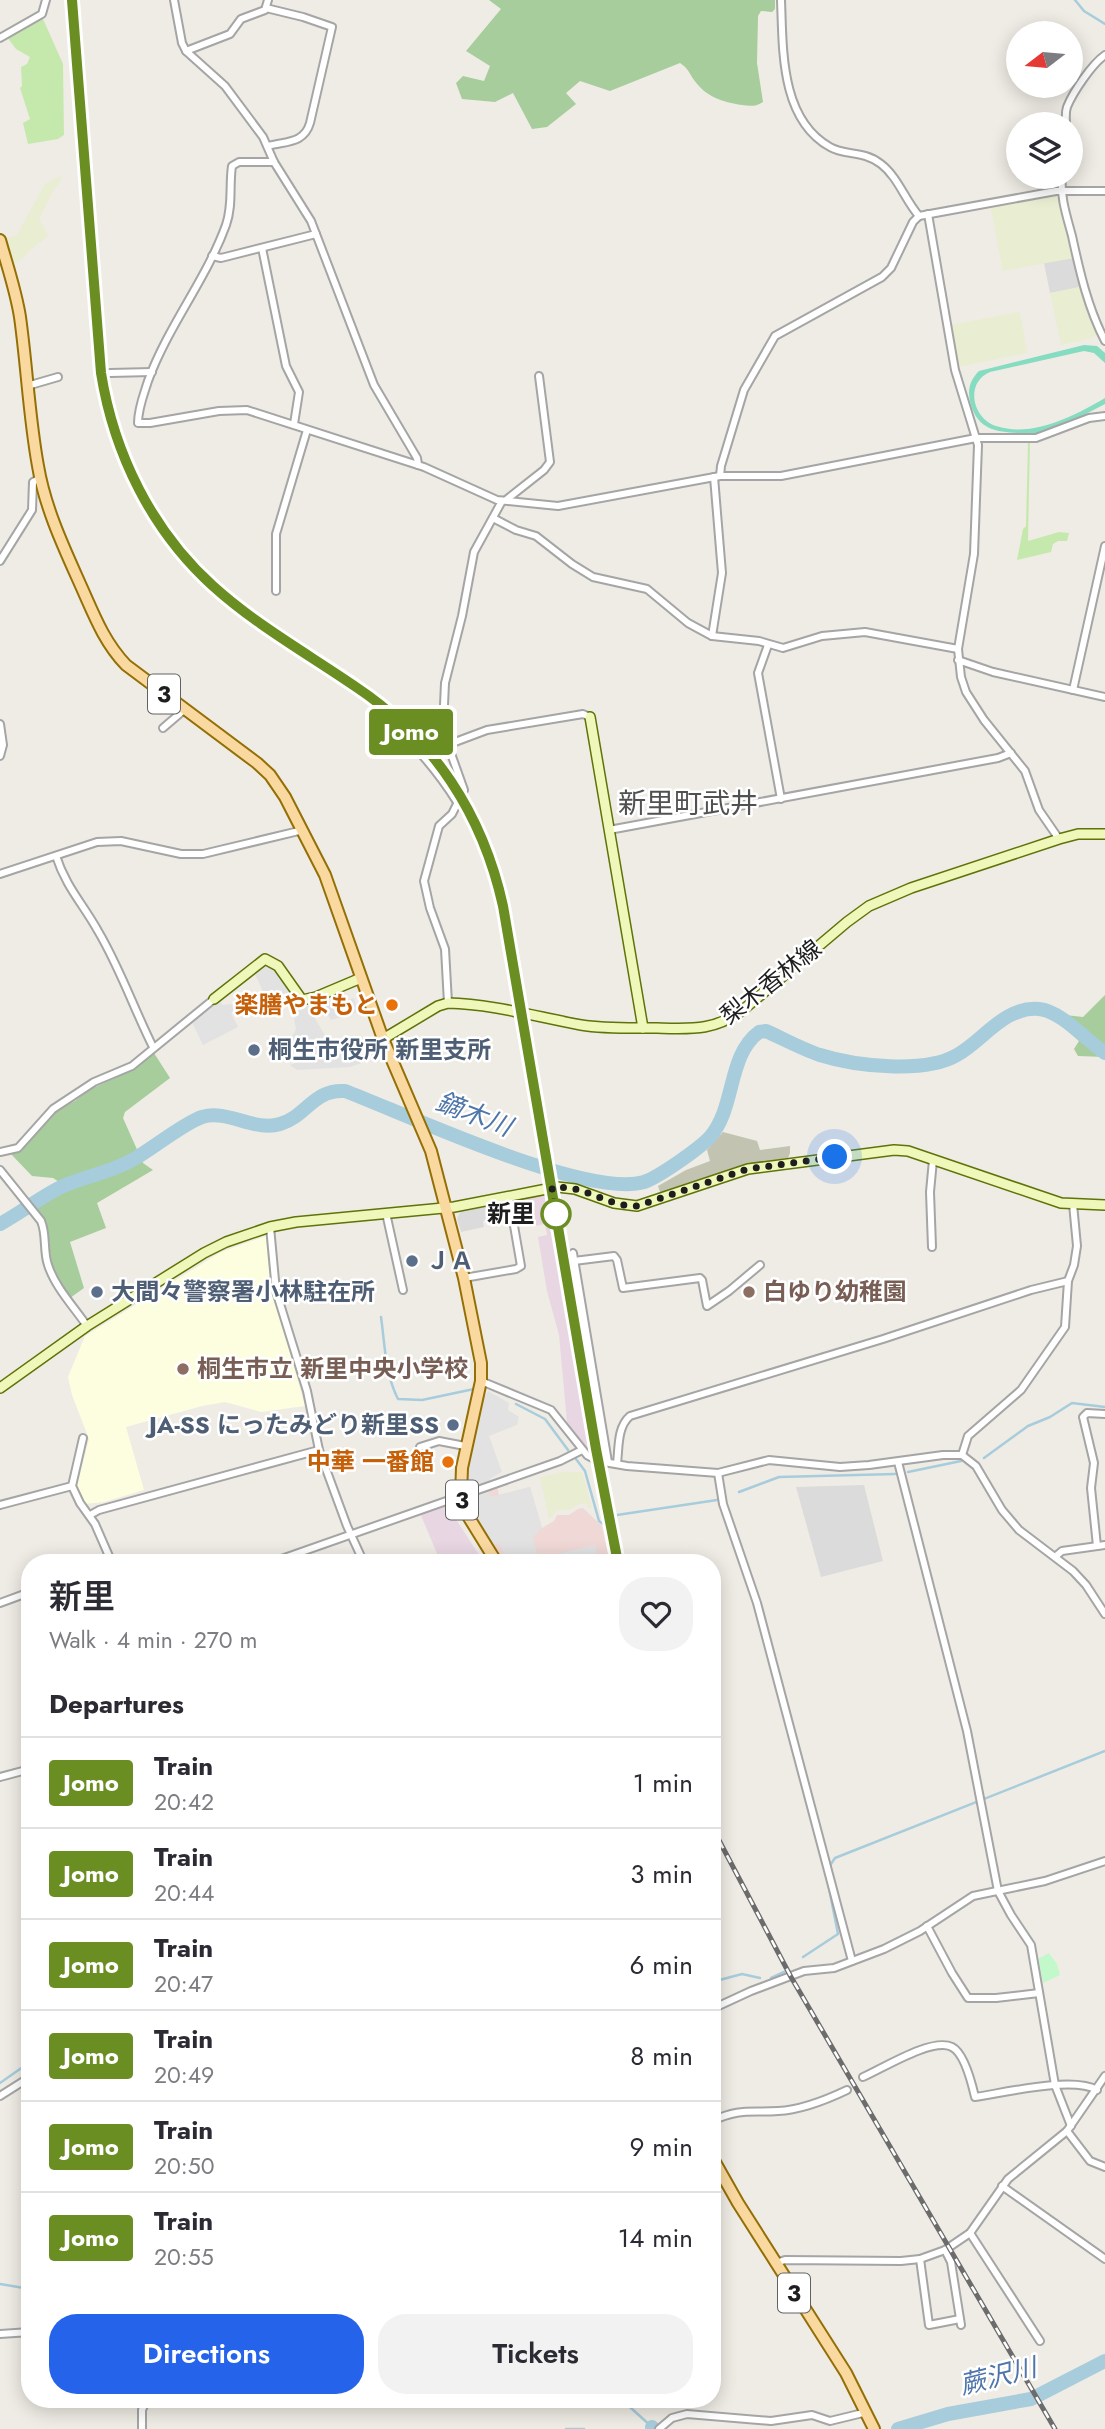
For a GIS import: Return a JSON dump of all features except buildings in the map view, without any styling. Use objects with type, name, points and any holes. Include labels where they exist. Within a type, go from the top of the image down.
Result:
[{"type":"main road","name":"3","points":[[0,243],[20,317],[40,478],[62,544],[104,636],[126,665],[270,775],[285,797],[325,875],[383,1039],[431,1151],[464,1278],[481,1363],[481,1381],[466,1446],[461,1495],[468,1516],[491,1554]]},
{"type":"main road","points":[[590,717],[643,1028]]},
{"type":"main road","name":"梨木香林線","points":[[448,1003],[527,1013],[583,1025],[702,1028],[726,1022],[869,906],[911,888],[1059,839],[1078,834],[1105,834]]},
{"type":"main road","points":[[214,999],[265,959],[278,966],[302,1000],[361,978]]},
{"type":"main road","points":[[383,1039],[438,1006],[448,1003]]},
{"type":"main road","points":[[0,1388],[88,1326],[204,1253],[226,1242],[270,1227],[447,1208],[563,1187],[619,1205],[637,1206],[760,1166],[894,1150],[908,1152],[1054,1201],[1073,1205],[1105,1205]]},
{"type":"main road","name":"3","points":[[721,2172],[846,2373],[874,2429]]},
{"type":"street","points":[[0,38],[43,14],[46,0]]},
{"type":"street","points":[[174,0],[186,51],[227,89],[268,146],[274,162],[311,221],[374,385],[417,458],[418,465]]},
{"type":"street","points":[[781,0],[785,68],[794,107],[816,135],[830,147],[862,154],[879,163],[892,176],[919,216]]},
{"type":"street","points":[[186,51],[230,34],[241,19],[262,13],[267,4],[332,27],[306,135],[301,139],[268,146]]},
{"type":"street","points":[[1067,112],[1070,102],[1095,64],[1105,55]]},
{"type":"street","points":[[274,162],[239,162],[232,166],[230,209],[212,256],[162,345],[138,415],[138,423],[240,409],[418,465],[504,501],[558,506],[717,477],[781,476],[976,438],[1036,438],[1089,418],[1105,416]]},
{"type":"street","points":[[712,636],[722,573],[717,477],[744,390],[775,336],[882,277],[891,268],[913,222],[919,216],[1062,191],[1105,191]]},
{"type":"street","points":[[1062,191],[1085,294],[1105,341]]},
{"type":"street","points":[[928,214],[955,370],[976,438],[974,554],[958,660],[966,692],[984,720],[1026,771],[1039,810],[1059,839]]},
{"type":"street","points":[[212,256],[221,258],[316,234]]},
{"type":"street","points":[[262,248],[286,366],[299,392],[294,424]]},
{"type":"street","points":[[110,373],[152,372]]},
{"type":"street","points":[[448,1003],[445,949],[430,908],[424,881],[439,826],[449,818],[464,787],[448,742],[444,705],[445,683],[462,616],[474,552],[504,501],[551,462],[539,376]]},
{"type":"street","points":[[27,386],[58,377]]},
{"type":"street","points":[[276,591],[276,534],[307,430]]},
{"type":"street","points":[[0,561],[32,510],[33,482],[40,478]]},
{"type":"street","points":[[493,518],[516,530],[536,536],[593,577],[647,589],[688,623],[712,636],[789,647],[822,636],[865,632],[958,649]]},
{"type":"street","points":[[0,544],[6,550]]},
{"type":"street","points":[[1073,690],[1105,546]]},
{"type":"street","points":[[768,645],[758,673],[781,799]]},
{"type":"street","points":[[958,660],[993,672],[1105,697]]},
{"type":"street","points":[[163,728],[184,709]]},
{"type":"street","points":[[377,710],[433,767],[457,802]]},
{"type":"street","points":[[448,742],[455,742],[486,730],[583,714],[590,717]]},
{"type":"street","points":[[0,724],[3,746],[0,756]]},
{"type":"street","points":[[610,830],[1004,757],[1011,753]]},
{"type":"street","points":[[0,874],[109,840],[181,854],[203,854],[303,830]]},
{"type":"street","points":[[56,856],[67,884],[117,965],[153,1047]]},
{"type":"street","points":[[0,1152],[18,1148],[53,1109],[94,1082],[132,1066],[214,999]]},
{"type":"street","points":[[932,1247],[930,1192],[933,1160]]},
{"type":"street","points":[[0,1170],[43,1226],[46,1257],[52,1275],[88,1326]]},
{"type":"street","points":[[464,1278],[521,1266],[509,1197]]},
{"type":"street","points":[[962,1455],[968,1436],[1021,1390],[1059,1337],[1067,1316],[1068,1280],[1077,1246],[1073,1205]]},
{"type":"street","points":[[387,1213],[403,1290]]},
{"type":"street","points":[[270,1227],[276,1291],[307,1391],[319,1450],[360,1554]]},
{"type":"street","points":[[608,1462],[573,1257],[614,1256],[623,1288],[699,1278],[703,1283],[707,1306],[760,1265]]},
{"type":"street","points":[[617,1463],[620,1431],[630,1416],[1068,1280]]},
{"type":"street","points":[[481,1381],[551,1410],[582,1450],[598,1461],[652,1469],[718,1473],[769,1460],[840,1467],[962,1455],[976,1466],[1002,1510],[1019,1530],[1056,1556],[1079,1577],[1105,1614]]},
{"type":"street","points":[[1097,1546],[1091,1488],[1094,1463],[1083,1417],[1087,1413],[1105,1414]]},
{"type":"street","points":[[83,1438],[72,1486],[80,1503],[90,1515],[107,1554]]},
{"type":"street","points":[[420,1447],[439,1441],[466,1446]]},
{"type":"street","points":[[90,1515],[99,1510],[319,1450]]},
{"type":"street","points":[[295,1554],[560,1461],[582,1450]]},
{"type":"street","points":[[898,1462],[967,1731],[998,1891],[1031,1945],[1055,2085],[1069,2129],[1090,2161],[1105,2167]]},
{"type":"street","points":[[718,1473],[723,1504],[757,1603],[852,1961]]},
{"type":"street","points":[[0,1505],[72,1486]]},
{"type":"street","points":[[1056,1556],[1062,1551],[1105,1545]]},
{"type":"street","points":[[0,1603],[21,1595]]},
{"type":"street","points":[[0,1777],[21,1771]]},
{"type":"street","points":[[721,2005],[804,1971],[834,1968],[904,1940],[966,1900],[1045,1881],[1105,1861]]},
{"type":"street","points":[[927,1926],[968,1998],[1039,1993]]},
{"type":"street","points":[[863,2077],[919,2050],[944,2045],[956,2049],[975,2097],[1055,2085],[1085,2085],[1097,2090]]},
{"type":"street","points":[[776,2263],[785,2260],[920,2259],[945,2250],[970,2233],[1002,2186],[1069,2129],[1105,2076]]},
{"type":"street","points":[[0,2096],[21,2083]]},
{"type":"street","points":[[721,2117],[735,2112],[779,2111],[803,2107],[847,2090]]},
{"type":"street","points":[[1002,2186],[1105,2259]]},
{"type":"street","points":[[970,2233],[1040,2341]]},
{"type":"street","points":[[920,2259],[929,2325],[961,2322],[951,2262],[945,2250]]},
{"type":"street","points":[[0,2334],[21,2333]]},
{"type":"street","points":[[142,2429],[143,2408]]},
{"type":"street","points":[[659,2428],[672,2418],[687,2414],[771,2421],[812,2415],[830,2421],[867,2412]]},
{"type":"shaded area","points":[[60,176],[62,179],[39,219],[48,236],[21,260],[12,263],[5,239],[17,235],[45,184]]},
{"type":"shaded area","points":[[1055,194],[1060,197],[1073,258],[1003,271],[990,205]]},
{"type":"shaded area","points":[[1073,258],[1080,287],[1050,293],[1044,263]]},
{"type":"shaded area","points":[[1080,287],[1087,312],[1098,334],[1090,339],[1061,345],[1050,293]]},
{"type":"shaded area","points":[[1020,312],[1027,353],[958,367],[950,325]]},
{"type":"shaded area","points":[[265,964],[277,972],[293,994],[288,998],[290,1002],[273,1012],[254,972]]},
{"type":"shaded area","points":[[343,996],[345,1001],[354,998],[358,1012],[331,1020],[322,1004]]},
{"type":"shaded area","points":[[219,1001],[223,1005],[231,1004],[234,1010],[231,1013],[238,1027],[203,1045],[192,1022]]},
{"type":"shaded area","points":[[308,1006],[327,1039],[300,1052],[291,1052],[287,1044],[296,1030],[295,1012]]},
{"type":"shaded area","points":[[332,1039],[346,1053],[357,1052],[362,1063],[350,1067],[297,1070],[290,1065],[308,1058],[306,1051]]},
{"type":"shaded area","points":[[723,1132],[757,1141],[760,1150],[790,1146],[790,1153],[788,1158],[750,1164],[661,1195],[658,1186],[686,1170],[710,1161],[707,1150]]},
{"type":"shaded area","points":[[556,1192],[565,1245],[570,1252],[604,1452],[602,1458],[582,1446],[567,1422],[559,1335],[547,1291],[538,1237],[547,1235],[545,1224],[529,1227],[523,1198]]},
{"type":"shaded area","points":[[491,1203],[494,1218],[483,1221],[484,1227],[461,1232],[457,1219],[462,1208]]},
{"type":"shaded area","name":"桐生市立 新里中央小学校","points":[[266,1236],[270,1281],[305,1406],[261,1412],[225,1402],[126,1427],[144,1490],[104,1502],[85,1504],[77,1485],[89,1439],[68,1377],[85,1336],[221,1252]]},
{"type":"shaded area","points":[[488,1391],[509,1403],[508,1410],[519,1417],[517,1425],[489,1436],[502,1472],[489,1482],[472,1488],[468,1479],[470,1453]]},
{"type":"shaded area","points":[[563,1472],[582,1472],[592,1508],[588,1508],[587,1503],[579,1504],[568,1510],[558,1510],[549,1519],[540,1477]]},
{"type":"shaded area","points":[[864,1485],[883,1561],[821,1577],[796,1487]]},
{"type":"shaded area","points":[[497,1486],[499,1495],[530,1487],[542,1528],[554,1521],[557,1515],[569,1515],[583,1508],[602,1526],[608,1554],[498,1554],[476,1521],[468,1502],[470,1496]]},
{"type":"shaded area","points":[[530,1487],[542,1528],[533,1537],[537,1554],[504,1554],[499,1543],[493,1546],[469,1503],[475,1501],[472,1494],[488,1490],[490,1497]]},
{"type":"shaded area","points":[[446,1504],[478,1554],[437,1554],[420,1513]]},
{"type":"shaded area","points":[[595,1545],[597,1554],[561,1554]]},
{"type":"green space","points":[[489,0],[775,0],[775,9],[772,12],[761,11],[758,16],[757,63],[763,102],[748,106],[715,98],[699,86],[680,63],[610,91],[580,81],[566,93],[576,104],[547,127],[532,129],[513,93],[495,102],[462,99],[456,83],[463,76],[484,81],[490,66],[466,51],[501,9]]},
{"type":"green space","points":[[43,19],[63,64],[64,135],[58,139],[28,144],[23,123],[30,119],[20,88],[21,67],[27,64],[30,57],[16,49],[7,37]]},
{"type":"green space","points":[[1084,345],[1097,346],[1105,353],[1105,363],[1094,353],[1084,351],[990,372],[982,377],[974,392],[977,409],[988,422],[996,426],[1024,429],[1067,418],[1105,398],[1105,404],[1061,426],[1039,433],[995,430],[983,424],[974,413],[969,391],[971,382],[979,371]]},
{"type":"green space","points":[[1028,441],[1028,541],[1059,532],[1069,533],[1067,541],[1053,544],[1051,552],[1017,560],[1023,529],[1026,526]]},
{"type":"green space","points":[[1105,995],[1105,1057],[1078,1056],[1074,1049],[1079,1041],[1053,1018],[1056,1014],[1083,1017]]},
{"type":"green space","points":[[154,1053],[170,1078],[125,1112],[123,1118],[143,1163],[153,1170],[97,1203],[106,1228],[70,1242],[84,1288],[70,1298],[53,1269],[44,1221],[35,1204],[70,1189],[53,1178],[32,1176],[11,1154],[20,1151],[57,1110],[89,1090],[128,1072]]},
{"type":"green space","points":[[1049,1953],[1057,1964],[1060,1975],[1043,1983],[1038,1959]]},
{"type":"waterway","points":[[1075,0],[1084,11],[1105,24]]},
{"type":"waterway","name":"鏑木川","points":[[0,1224],[59,1188],[125,1164],[202,1117],[221,1116],[270,1126],[289,1120],[317,1098],[334,1092],[345,1091],[540,1167],[617,1184],[651,1179],[679,1162],[710,1137],[724,1111],[742,1054],[759,1032],[766,1031],[806,1050],[835,1059],[870,1065],[927,1065],[943,1061],[967,1049],[1005,1018],[1015,1013],[1039,1009],[1065,1020],[1105,1053]]},
{"type":"waterway","points":[[381,1317],[388,1369],[398,1399],[422,1400],[474,1389]]},
{"type":"waterway","points":[[984,1458],[1028,1426],[1050,1417],[1072,1403],[1105,1407]]},
{"type":"waterway","points":[[516,1404],[545,1419],[568,1450]]},
{"type":"waterway","points":[[576,1459],[585,1471],[599,1521],[603,1524]]},
{"type":"waterway","points":[[908,1472],[961,1461]]},
{"type":"waterway","points":[[739,1492],[779,1477],[895,1474]]},
{"type":"waterway","points":[[617,1515],[717,1500]]},
{"type":"waterway","points":[[829,1867],[835,1858],[1105,1751]]},
{"type":"waterway","points":[[803,1957],[838,1934],[826,1873]]},
{"type":"waterway","points":[[771,1978],[784,1972]]},
{"type":"waterway","points":[[721,1980],[742,1974],[760,1978]]},
{"type":"waterway","points":[[0,2083],[21,2068]]},
{"type":"waterway","name":"蕨沢川","points":[[0,2284],[21,2288]]},
{"type":"waterway","name":"蕨沢川","points":[[898,2429],[948,2414],[1031,2399],[1105,2361]]},
{"type":"waterway","name":"蕨沢川","points":[[631,2408],[652,2427],[648,2429]]},
{"type":"waterway","points":[[566,2429],[584,2429]]},
{"type":"railway","points":[[72,0],[101,373],[115,433],[139,489],[172,540],[213,586],[250,616],[369,696],[417,739],[456,789],[471,816],[495,875],[503,906],[616,1554]]},
{"type":"railway","points":[[721,1844],[791,1977],[1055,2429]]},
{"type":"train","name":"Jomo","points":[[72,0],[101,373],[113,426],[132,476],[165,532],[186,559],[213,586],[244,612],[369,695],[420,741],[467,805],[484,841],[503,906],[616,1554]]},
{"type":"place","name":"楽膳やまもと","points":[[392,1005]]},
{"type":"place","name":"桐生市役所 新里支所","points":[[254,1050]]},
{"type":"place","name":"新里","points":[[556,1214]]},
{"type":"place","name":"ＪＡ","points":[[412,1261]]},
{"type":"place","name":"大間々警察署小林駐在所","points":[[97,1292]]},
{"type":"place","name":"白ゆり幼稚園","points":[[749,1292]]},
{"type":"place","name":"桐生市立 新里中央小学校","points":[[183,1369]]},
{"type":"place","name":"JA-SS にったみどり新里SS","points":[[453,1425]]},
{"type":"place","name":"中華 一番館","points":[[448,1462]]},
{"type":"district","name":"新里町武井","points":[[688,803]]},
{"type":"route","points":[[556,1214],[552,1188],[575,1189],[619,1205],[637,1206],[760,1166],[835,1157]]}]
